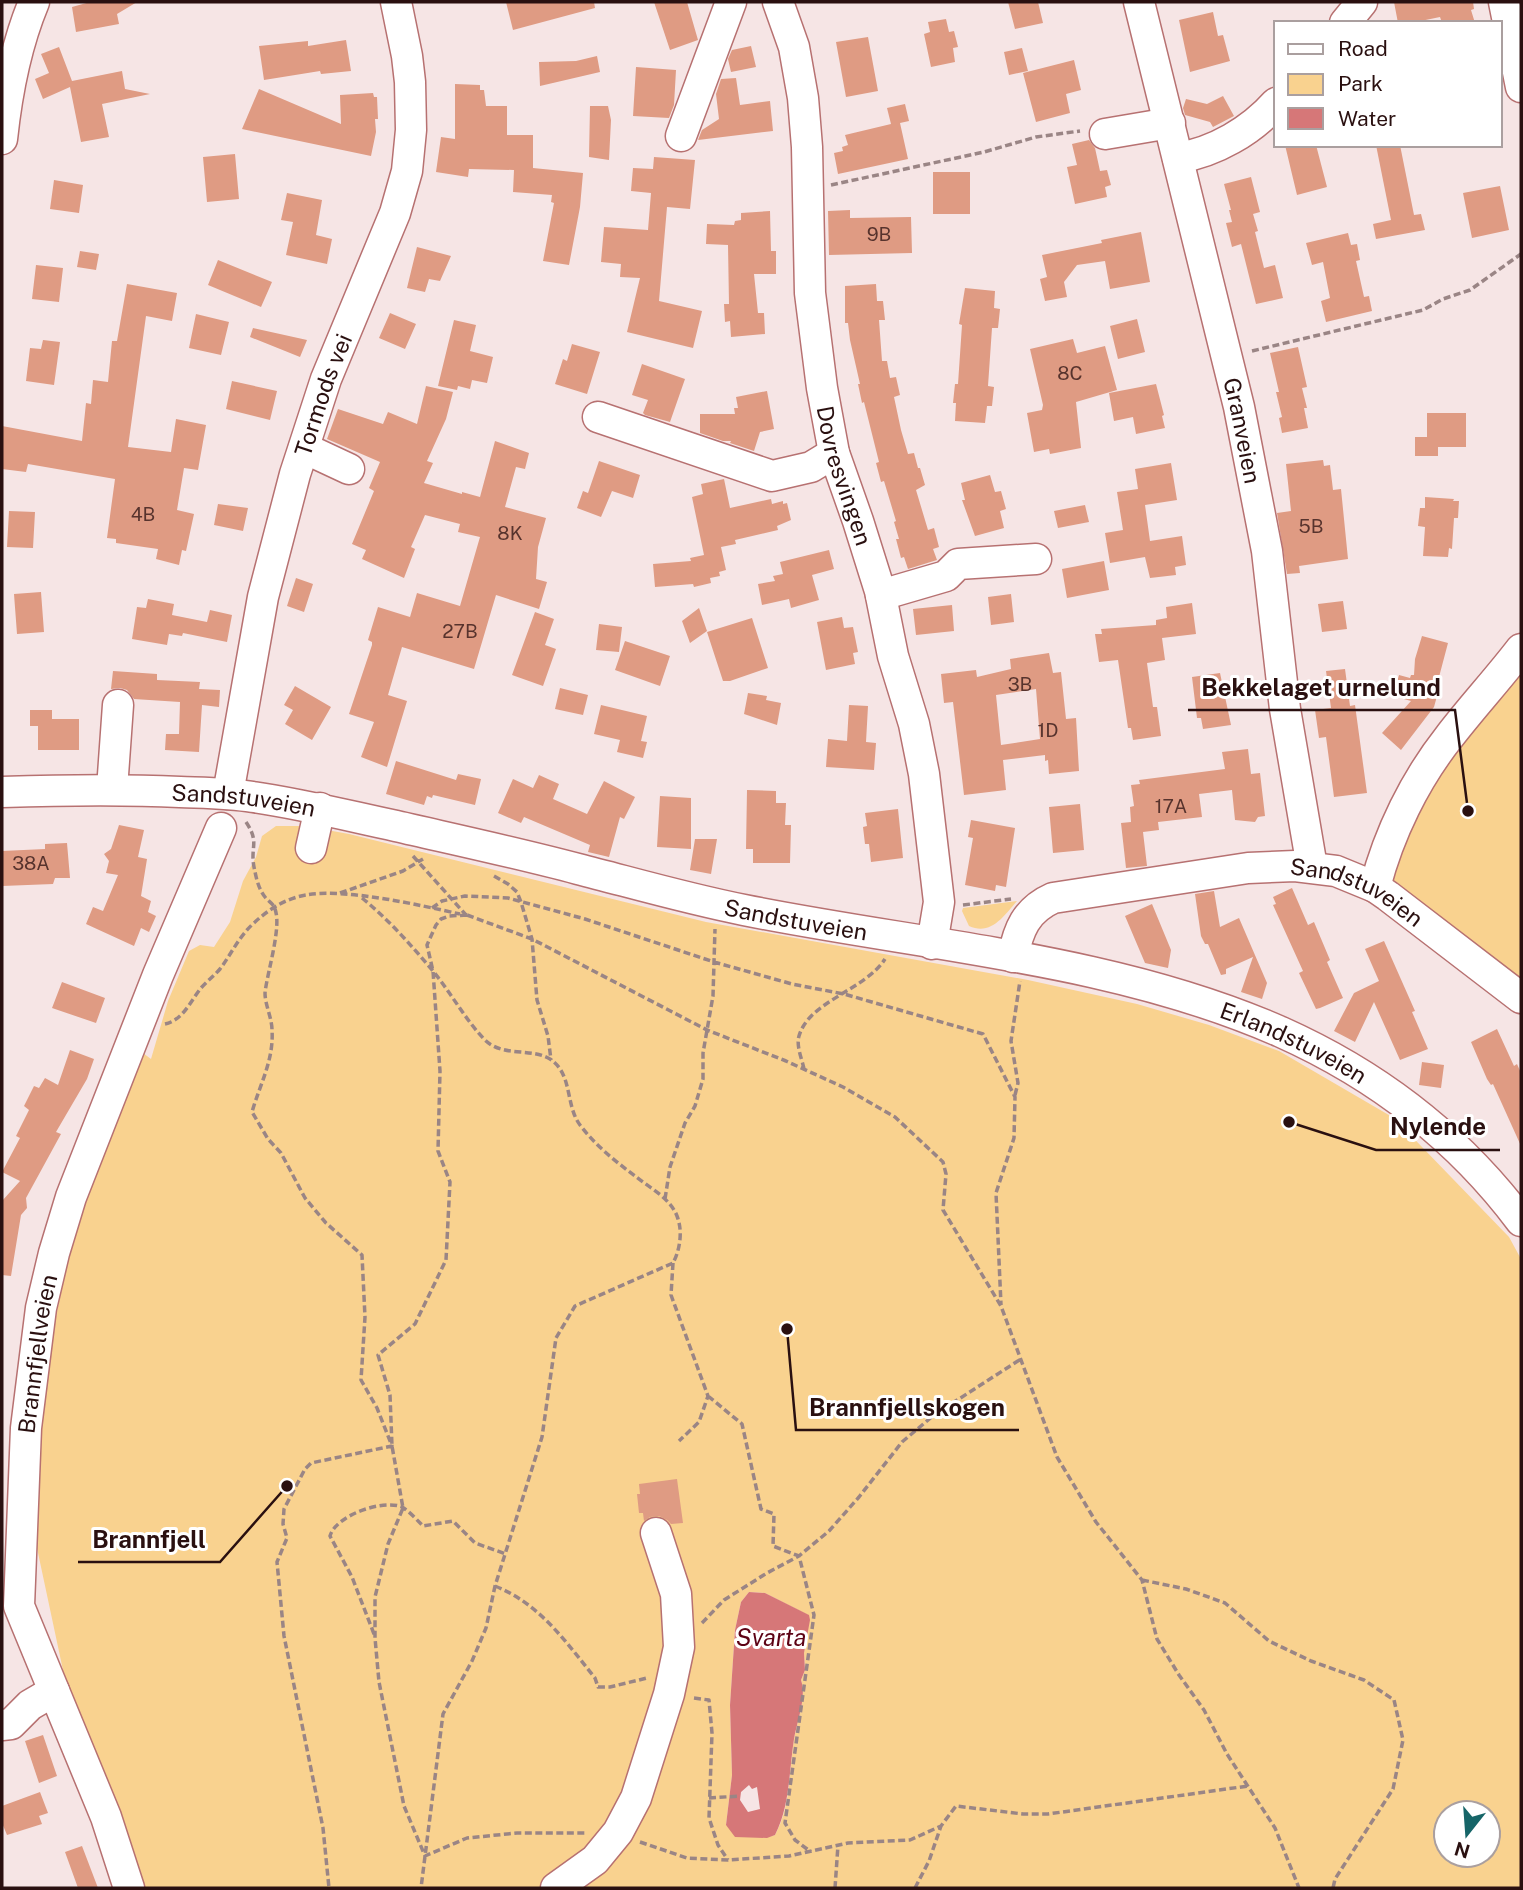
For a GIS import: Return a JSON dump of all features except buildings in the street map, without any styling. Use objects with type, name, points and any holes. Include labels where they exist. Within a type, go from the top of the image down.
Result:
[{"type":"street","points":[[2,139],[7,95],[22,35],[34,2]]},
{"type":"street","name":"Tormods vei","points":[[228,794],[263,597],[304,447],[326,379],[395,214],[407,172],[411,130],[410,82],[396,2]]},
{"type":"street","points":[[681,136],[730,2]]},
{"type":"street","name":"Dovresvingen","points":[[778,2],[794,47],[803,98],[807,147],[810,293],[822,388],[839,488],[881,595],[925,774],[939,902],[932,944]]},
{"type":"street","name":"Granveien","points":[[1139,2],[1239,407],[1267,551],[1285,709],[1312,867]]},
{"type":"street","points":[[1348,21],[1362,2]]},
{"type":"street","points":[[1504,2],[1521,87]]},
{"type":"street","points":[[1178,158],[1194,156],[1236,136],[1274,105]]},
{"type":"street","points":[[1105,134],[1170,123]]},
{"type":"street","points":[[598,417],[772,476],[811,467],[834,453]]},
{"type":"street","points":[[304,447],[349,469]]},
{"type":"street","points":[[881,595],[946,576],[958,565],[1036,559]]},
{"type":"street","points":[[1375,887],[1381,862],[1397,823],[1425,772],[1448,738],[1521,649]]},
{"type":"street","points":[[112,789],[118,705]]},
{"type":"street","name":"Sandstuveien","points":[[2,792],[112,789],[228,794],[320,808],[716,904],[1019,958]]},
{"type":"street","points":[[311,848],[320,808]]},
{"type":"street","name":"Brannfjellveien","points":[[129,1888],[106,1817],[54,1691],[10,1605],[26,1428],[41,1308],[71,1197],[158,975],[233,824]]},
{"type":"street","name":"Sandstuveien","points":[[1043,902],[1065,895],[1221,871],[1276,866],[1312,867],[1336,872],[1375,887],[1521,998]]},
{"type":"street","points":[[1019,958],[1017,937],[1029,915],[1043,902]]},
{"type":"street","name":"Erlandstuveien","points":[[1019,958],[1125,981],[1192,1000],[1256,1021],[1330,1055],[1379,1085],[1431,1124],[1492,1183],[1521,1221]]},
{"type":"street","points":[[556,1888],[595,1860],[618,1832],[636,1798],[670,1694],[679,1647],[676,1594],[656,1533]]},
{"type":"street","points":[[2,1725],[11,1724],[30,1705],[54,1691]]},
{"type":"path","points":[[807,190],[984,152],[1036,137],[1088,130],[1105,134]]},
{"type":"path","points":[[1226,358],[1423,310],[1443,299],[1470,290],[1521,254]]},
{"type":"path","points":[[233,824],[255,840],[253,864],[259,887],[275,907],[274,943],[265,996],[270,1013],[271,1047],[268,1070],[252,1112],[268,1139],[281,1153],[305,1198],[326,1223],[362,1255],[365,1317],[361,1380],[377,1408],[392,1446]]},
{"type":"path","points":[[393,826],[401,845],[453,897],[467,915]]},
{"type":"path","points":[[338,894],[403,872],[438,850],[447,837]]},
{"type":"path","points":[[488,873],[508,884],[517,892],[521,902],[532,939],[537,1000],[548,1036],[551,1060]]},
{"type":"path","points":[[142,1019],[167,1024],[178,1019],[203,985],[222,967],[241,936],[275,907],[305,895],[338,894],[467,915],[532,939],[707,1030],[843,1087],[895,1117],[943,1162],[946,1174],[943,1210],[1001,1306],[1057,1457],[1096,1522],[1142,1580],[1157,1639],[1204,1710],[1227,1754],[1275,1828],[1299,1888]]},
{"type":"path","points":[[432,908],[453,897],[478,895],[521,902],[585,919],[714,962],[792,984],[844,994],[983,1034],[1015,1097]]},
{"type":"path","points":[[360,897],[388,922],[433,971],[486,1042],[511,1052],[543,1056],[551,1060],[565,1077],[571,1111],[580,1125],[600,1147],[665,1199],[677,1217],[679,1252],[673,1263],[671,1295],[708,1396],[742,1424],[761,1509],[774,1514],[774,1546],[799,1556]]},
{"type":"path","points":[[957,906],[1032,897],[1043,902]]},
{"type":"path","points":[[665,1199],[670,1167],[703,1079],[703,1053],[713,996],[716,904]]},
{"type":"path","points":[[425,1856],[404,1806],[379,1682],[375,1597],[388,1544],[404,1508],[392,1446],[390,1395],[377,1355],[415,1324],[446,1260],[450,1182],[438,1151],[440,1071],[433,971],[428,959],[427,945],[436,925],[449,916],[467,915]]},
{"type":"path","points":[[804,1069],[799,1036],[807,1021],[821,1007],[872,975],[887,956],[896,937]]},
{"type":"path","points":[[1001,1306],[996,1193],[1014,1138],[1018,1083],[1011,1041],[1019,958]]},
{"type":"path","points":[[421,1888],[443,1714],[482,1639],[495,1586],[542,1437],[556,1338],[575,1306],[673,1263]]},
{"type":"path","points":[[679,1647],[724,1600],[799,1556],[829,1531],[902,1442],[934,1415],[1021,1359]]},
{"type":"path","points":[[679,1441],[699,1422],[708,1396]]},
{"type":"path","points":[[329,1888],[323,1828],[284,1636],[277,1562],[287,1538],[283,1524],[284,1509],[305,1469],[311,1463],[392,1446]]},
{"type":"path","points":[[375,1638],[352,1577],[330,1536],[347,1517],[357,1512],[392,1505],[404,1508],[423,1526],[453,1521],[475,1542],[506,1554]]},
{"type":"path","points":[[799,1556],[814,1615],[785,1823],[795,1840],[811,1852]]},
{"type":"path","points":[[1142,1580],[1186,1589],[1225,1603],[1269,1641],[1311,1661],[1364,1680],[1394,1700],[1403,1740],[1393,1789],[1335,1879],[1333,1888]]},
{"type":"path","points":[[495,1586],[541,1613],[596,1678],[598,1687],[649,1678],[670,1694],[709,1700],[712,1733],[709,1818],[718,1845],[728,1860]]},
{"type":"path","points":[[915,1888],[929,1861],[941,1826],[956,1806],[1023,1814],[1048,1814],[1248,1786]]},
{"type":"path","points":[[709,1798],[740,1796]]},
{"type":"path","points":[[425,1856],[467,1838],[517,1833],[618,1832],[655,1849],[687,1858],[728,1860],[811,1852],[848,1843],[910,1840],[941,1826]]},
{"type":"path","points":[[835,1888],[838,1845]]},
{"type":"green space","points":[[1521,668],[1521,982],[1383,875],[1445,747]]},
{"type":"green space","points":[[276,826],[305,826],[349,834],[706,922],[1028,980],[1137,1004],[1209,1025],[1279,1051],[1394,1118],[1509,1237],[1521,1259],[1521,1888],[125,1888],[84,1769],[34,1534],[39,1400],[73,1233],[139,1050],[151,1059],[168,1001],[189,951],[200,945],[214,947],[230,922],[243,881],[256,857],[262,836]],"holes":[[[749,1592],[765,1593],[808,1615],[805,1670],[801,1680],[802,1702],[794,1739],[787,1800],[775,1835],[768,1837],[750,1835],[726,1825],[732,1775],[730,1705],[735,1630],[741,1602]]]},
{"type":"green space","points":[[1017,901],[996,923],[984,928],[969,926],[962,911],[963,908]]},
{"type":"water","name":"Svarta","points":[[749,1592],[765,1593],[809,1615],[810,1620],[804,1653],[805,1670],[801,1680],[802,1701],[786,1800],[775,1835],[767,1838],[735,1837],[726,1825],[732,1775],[730,1705],[735,1630],[741,1602]],"holes":[[[749,1785],[752,1789],[757,1787],[760,1809],[748,1812],[740,1800],[741,1792]]]},
{"type":"place","name":"Bekkelaget urnelund","points":[[1468,811]]},
{"type":"place","name":"Nylende","points":[[1289,1122]]},
{"type":"place","name":"Brannfjellskogen","points":[[787,1329]]},
{"type":"place","name":"Brannfjell","points":[[287,1486]]}]
